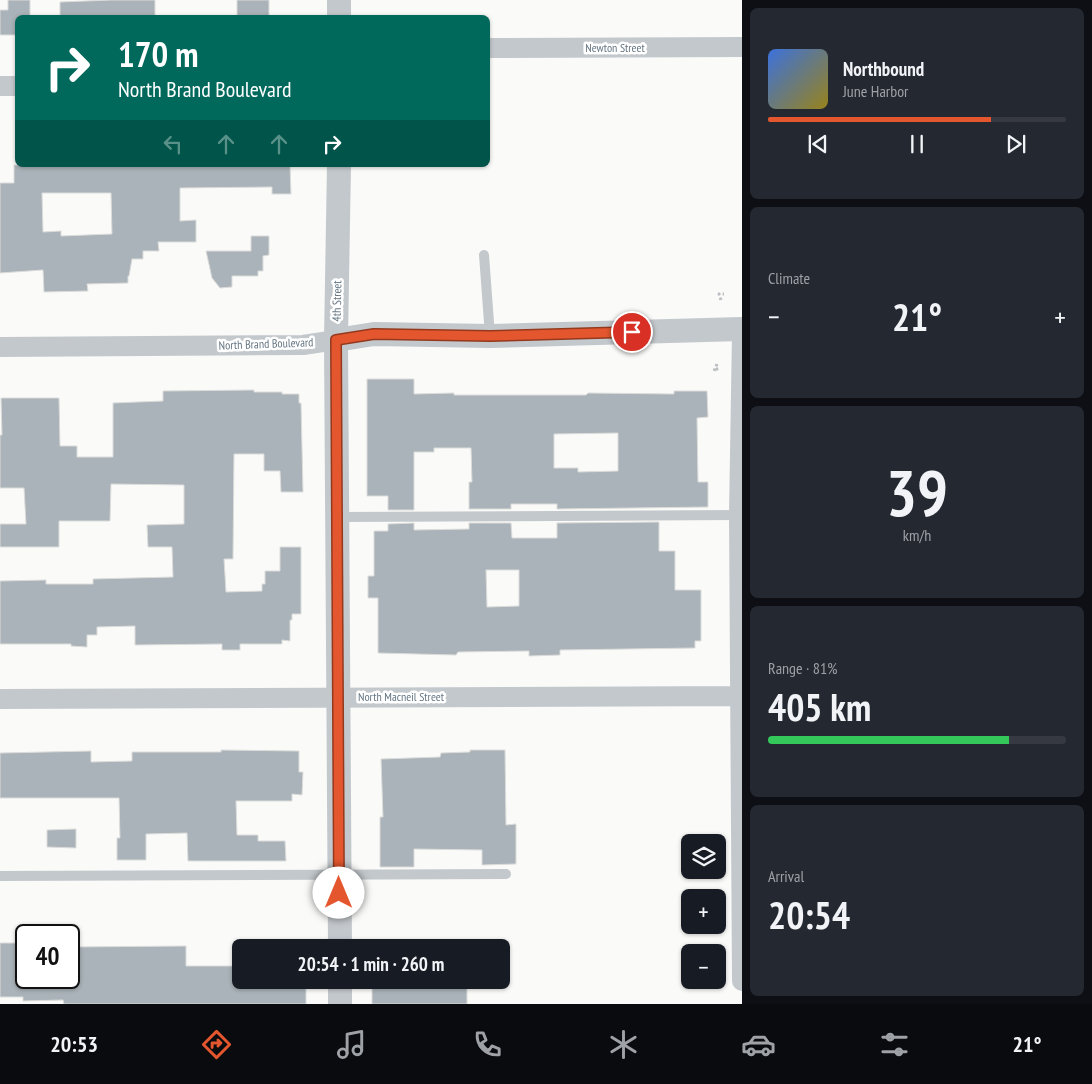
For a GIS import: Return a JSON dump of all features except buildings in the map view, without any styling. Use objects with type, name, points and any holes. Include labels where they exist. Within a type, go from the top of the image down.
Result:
[{"type":"street","points":[[338,0],[339,15]]},
{"type":"street","name":"Newton Street","points":[[490,48],[742,47]]},
{"type":"street","points":[[0,86],[15,86]]},
{"type":"street","name":"4th Street","points":[[339,167],[336,340],[340,939]]},
{"type":"street","points":[[742,331],[738,515],[742,981]]},
{"type":"street","name":"North Brand Boulevard","points":[[0,348],[303,345],[374,334],[490,336],[742,331]]},
{"type":"street","name":"North Macneil Street","points":[[0,699],[741,696]]},
{"type":"street","points":[[340,989],[340,1004]]},
{"type":"lane","points":[[484,255],[490,336]]},
{"type":"lane","points":[[337,517],[738,515]]},
{"type":"lane","points":[[0,876],[506,874]]},
{"type":"path","points":[[721,300],[719,294],[724,294]]},
{"type":"route","points":[[339,893],[336,340],[374,334],[490,336],[632,332]]}]
